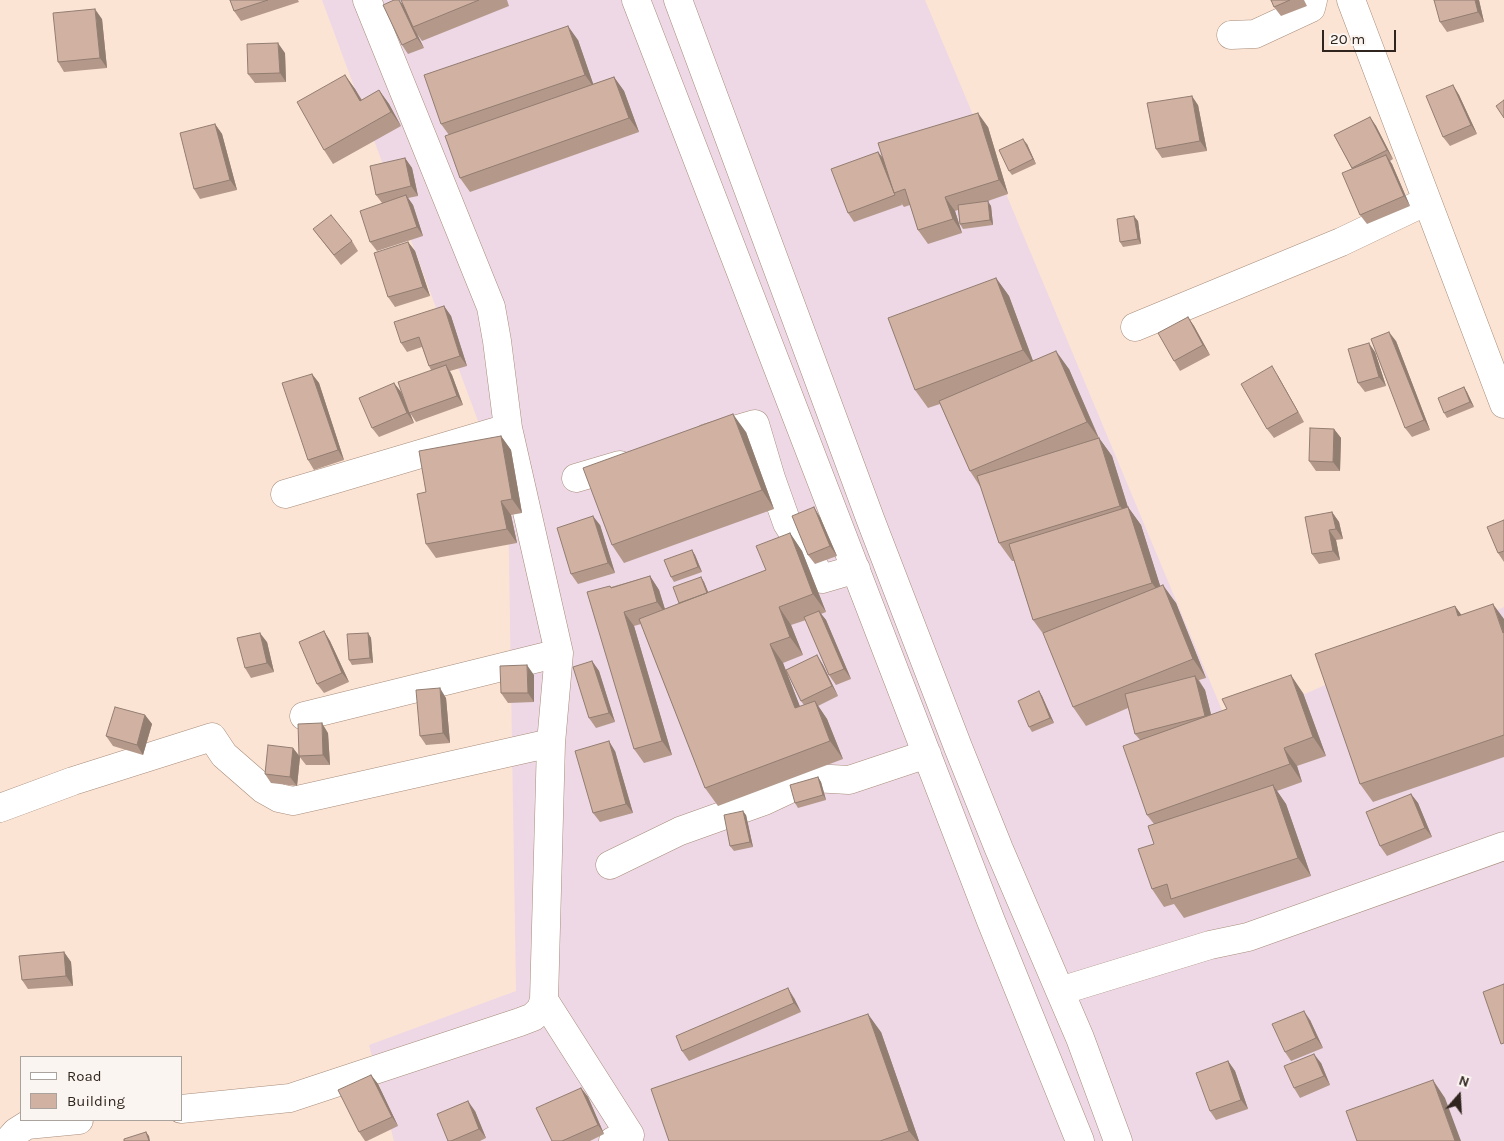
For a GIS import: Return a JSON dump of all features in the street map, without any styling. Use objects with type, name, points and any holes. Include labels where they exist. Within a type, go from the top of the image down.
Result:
[{"type":"street","points":[[182,1109],[290,1098],[533,1017],[541,1009],[544,1000],[551,743],[559,653],[508,428],[491,307],[367,0]]},
{"type":"street","points":[[666,0],[638,6],[927,754],[1080,1141]]},
{"type":"street","points":[[678,0],[871,521],[999,849],[1080,1038],[1118,1141]]},
{"type":"street","points":[[1231,35],[1255,34],[1311,8],[1313,0]]},
{"type":"street","points":[[1351,0],[1504,404]]},
{"type":"street","points":[[1135,327],[1341,242],[1427,201]]},
{"type":"street","points":[[680,447],[756,424],[771,478],[787,524],[822,579],[856,568]]},
{"type":"street","points":[[285,494],[508,428]]},
{"type":"street","points":[[576,478],[642,458]]},
{"type":"street","points":[[842,532],[871,521]]},
{"type":"street","points":[[304,716],[559,653]]},
{"type":"street","points":[[0,808],[73,781],[212,737],[224,754],[263,789],[279,798],[292,800],[551,743]]},
{"type":"street","points":[[610,865],[680,831],[764,801],[813,778],[849,780],[927,754]]},
{"type":"street","points":[[1060,991],[1210,945],[1248,937],[1504,846]]},
{"type":"street","points":[[966,854],[999,849]]},
{"type":"street","points":[[544,1000],[630,1135],[613,1141]]},
{"type":"street","points":[[1042,1045],[1080,1038]]},
{"type":"street","points":[[6,1138],[27,1125],[69,1121]]},
{"type":"shaded area","points":[[322,0],[925,0],[1229,727],[1504,607],[1504,1141],[394,1141],[369,1045],[516,991],[508,502]]},
{"type":"building","points":[[230,0],[268,0],[234,11]]},
{"type":"building","points":[[399,0],[417,38],[402,45],[383,5]]},
{"type":"building","points":[[401,0],[479,0],[413,27]]},
{"type":"building","points":[[1271,0],[1290,0],[1274,7]]},
{"type":"building","points":[[1434,0],[1475,0],[1478,12],[1440,22]]},
{"type":"building","points":[[95,9],[100,58],[58,62],[53,13]]},
{"type":"building","points":[[568,26],[585,75],[441,124],[424,75]]},
{"type":"building","points":[[278,43],[280,73],[248,74],[247,44]]},
{"type":"building","points":[[345,75],[360,101],[379,90],[391,112],[324,150],[297,102]]},
{"type":"building","points":[[614,77],[629,118],[460,178],[445,136]]},
{"type":"building","points":[[1453,85],[1471,125],[1443,137],[1426,96]]},
{"type":"building","points":[[1192,96],[1200,141],[1156,149],[1147,103]]},
{"type":"building","points":[[1504,100],[1504,118],[1496,106]]},
{"type":"building","points":[[978,113],[999,180],[945,197],[953,219],[918,230],[905,189],[894,193],[878,143]]},
{"type":"building","points":[[1370,117],[1387,150],[1352,168],[1334,135]]},
{"type":"building","points":[[215,124],[230,180],[194,189],[180,133]]},
{"type":"building","points":[[1023,139],[1033,159],[1009,171],[999,150]]},
{"type":"building","points":[[878,152],[895,195],[848,213],[831,169]]},
{"type":"building","points":[[1386,155],[1404,196],[1360,215],[1342,173]]},
{"type":"building","points":[[405,158],[411,186],[376,195],[370,166]]},
{"type":"building","points":[[406,195],[417,227],[370,242],[360,211]]},
{"type":"building","points":[[988,201],[990,220],[960,224],[958,205]]},
{"type":"building","points":[[331,215],[352,241],[334,255],[313,229]]},
{"type":"building","points":[[1134,216],[1138,239],[1120,242],[1117,219]]},
{"type":"building","points":[[408,242],[423,287],[388,297],[374,253]]},
{"type":"building","points":[[996,278],[1023,350],[915,390],[888,318]]},
{"type":"building","points":[[444,306],[460,356],[429,366],[419,337],[401,343],[394,322]]},
{"type":"building","points":[[1188,317],[1203,345],[1174,361],[1158,333]]},
{"type":"building","points":[[1389,332],[1424,420],[1405,428],[1371,339]]},
{"type":"building","points":[[1369,343],[1379,377],[1358,383],[1348,349]]},
{"type":"building","points":[[1056,351],[1087,422],[970,471],[939,401]]},
{"type":"building","points":[[446,365],[457,396],[409,413],[398,382]]},
{"type":"building","points":[[1272,366],[1298,412],[1267,429],[1241,384]]},
{"type":"building","points":[[312,374],[338,450],[308,460],[282,383]]},
{"type":"building","points":[[394,383],[407,413],[372,428],[359,398]]},
{"type":"building","points":[[1464,387],[1470,402],[1444,413],[1438,398]]},
{"type":"building","points":[[733,414],[762,490],[612,545],[583,468]]},
{"type":"building","points":[[1310,428],[1334,429],[1333,462],[1309,461]]},
{"type":"building","points":[[501,436],[512,499],[501,501],[507,529],[426,544],[417,494],[426,492],[419,451]]},
{"type":"building","points":[[1099,438],[1120,506],[999,543],[977,476]]},
{"type":"building","points":[[814,507],[830,546],[808,555],[792,516]]},
{"type":"building","points":[[1128,507],[1152,583],[1033,620],[1009,544]]},
{"type":"building","points":[[1332,512],[1336,529],[1329,530],[1333,551],[1312,554],[1305,517]]},
{"type":"building","points":[[593,516],[608,563],[571,574],[557,528]]},
{"type":"building","points":[[1504,520],[1504,551],[1498,553],[1487,527]]},
{"type":"building","points":[[790,533],[813,594],[779,607],[790,637],[770,644],[795,708],[815,701],[830,741],[705,788],[639,619],[766,570],[756,546]]},
{"type":"building","points":[[692,550],[698,567],[671,577],[664,560]]},
{"type":"building","points":[[650,576],[657,602],[624,612],[662,741],[634,749],[587,592],[610,586],[611,588]]},
{"type":"building","points":[[701,577],[707,593],[679,603],[673,587]]},
{"type":"building","points":[[1163,585],[1193,659],[1073,707],[1043,633]]},
{"type":"building","points":[[1493,604],[1504,632],[1504,735],[1360,784],[1315,654],[1455,606],[1458,616]]},
{"type":"building","points":[[819,611],[844,669],[829,675],[804,617]]},
{"type":"building","points":[[324,631],[342,673],[317,684],[299,642]]},
{"type":"building","points":[[260,633],[267,663],[245,668],[237,638]]},
{"type":"building","points":[[368,633],[370,658],[349,660],[347,634]]},
{"type":"building","points":[[817,655],[832,686],[801,701],[786,670]]},
{"type":"building","points":[[592,661],[609,713],[589,718],[573,667]]},
{"type":"building","points":[[527,665],[528,693],[501,693],[500,666]]},
{"type":"building","points":[[1291,675],[1313,737],[1284,748],[1290,764],[1147,815],[1123,746],[1227,709],[1222,699]]},
{"type":"building","points":[[1195,676],[1205,716],[1135,734],[1125,694]]},
{"type":"building","points":[[440,688],[443,733],[420,736],[416,690]]},
{"type":"building","points":[[1039,691],[1050,718],[1029,727],[1018,701]]},
{"type":"building","points":[[115,707],[145,715],[137,745],[106,736]]},
{"type":"building","points":[[322,723],[323,755],[299,756],[298,724]]},
{"type":"building","points":[[609,741],[626,804],[593,813],[575,751]]},
{"type":"building","points":[[268,745],[293,748],[290,777],[265,774]]},
{"type":"building","points":[[818,777],[823,795],[795,803],[790,785]]},
{"type":"building","points":[[1273,785],[1298,858],[1171,899],[1167,884],[1152,889],[1138,849],[1154,844],[1148,826]]},
{"type":"building","points":[[1411,794],[1425,828],[1380,846],[1366,812]]},
{"type":"building","points":[[743,811],[750,842],[730,846],[724,815]]},
{"type":"building","points":[[64,952],[66,976],[22,980],[19,956]]},
{"type":"building","points":[[1504,984],[1504,1043],[1501,1044],[1483,992]]},
{"type":"building","points":[[788,988],[794,1003],[682,1051],[676,1036]]},
{"type":"building","points":[[1304,1011],[1316,1038],[1285,1052],[1272,1024]]},
{"type":"building","points":[[868,1014],[909,1131],[880,1141],[669,1141],[651,1089]]},
{"type":"building","points":[[1314,1054],[1324,1076],[1294,1088],[1284,1066]]},
{"type":"building","points":[[1228,1061],[1241,1100],[1210,1111],[1196,1073]]},
{"type":"building","points":[[371,1075],[392,1117],[359,1132],[338,1090]]},
{"type":"building","points":[[1433,1080],[1455,1141],[1357,1141],[1346,1111]]},
{"type":"building","points":[[581,1088],[598,1125],[562,1141],[552,1141],[536,1108]]},
{"type":"building","points":[[468,1101],[479,1129],[448,1141],[437,1114]]},
{"type":"building","points":[[146,1132],[149,1141],[124,1141],[124,1139]]}]
